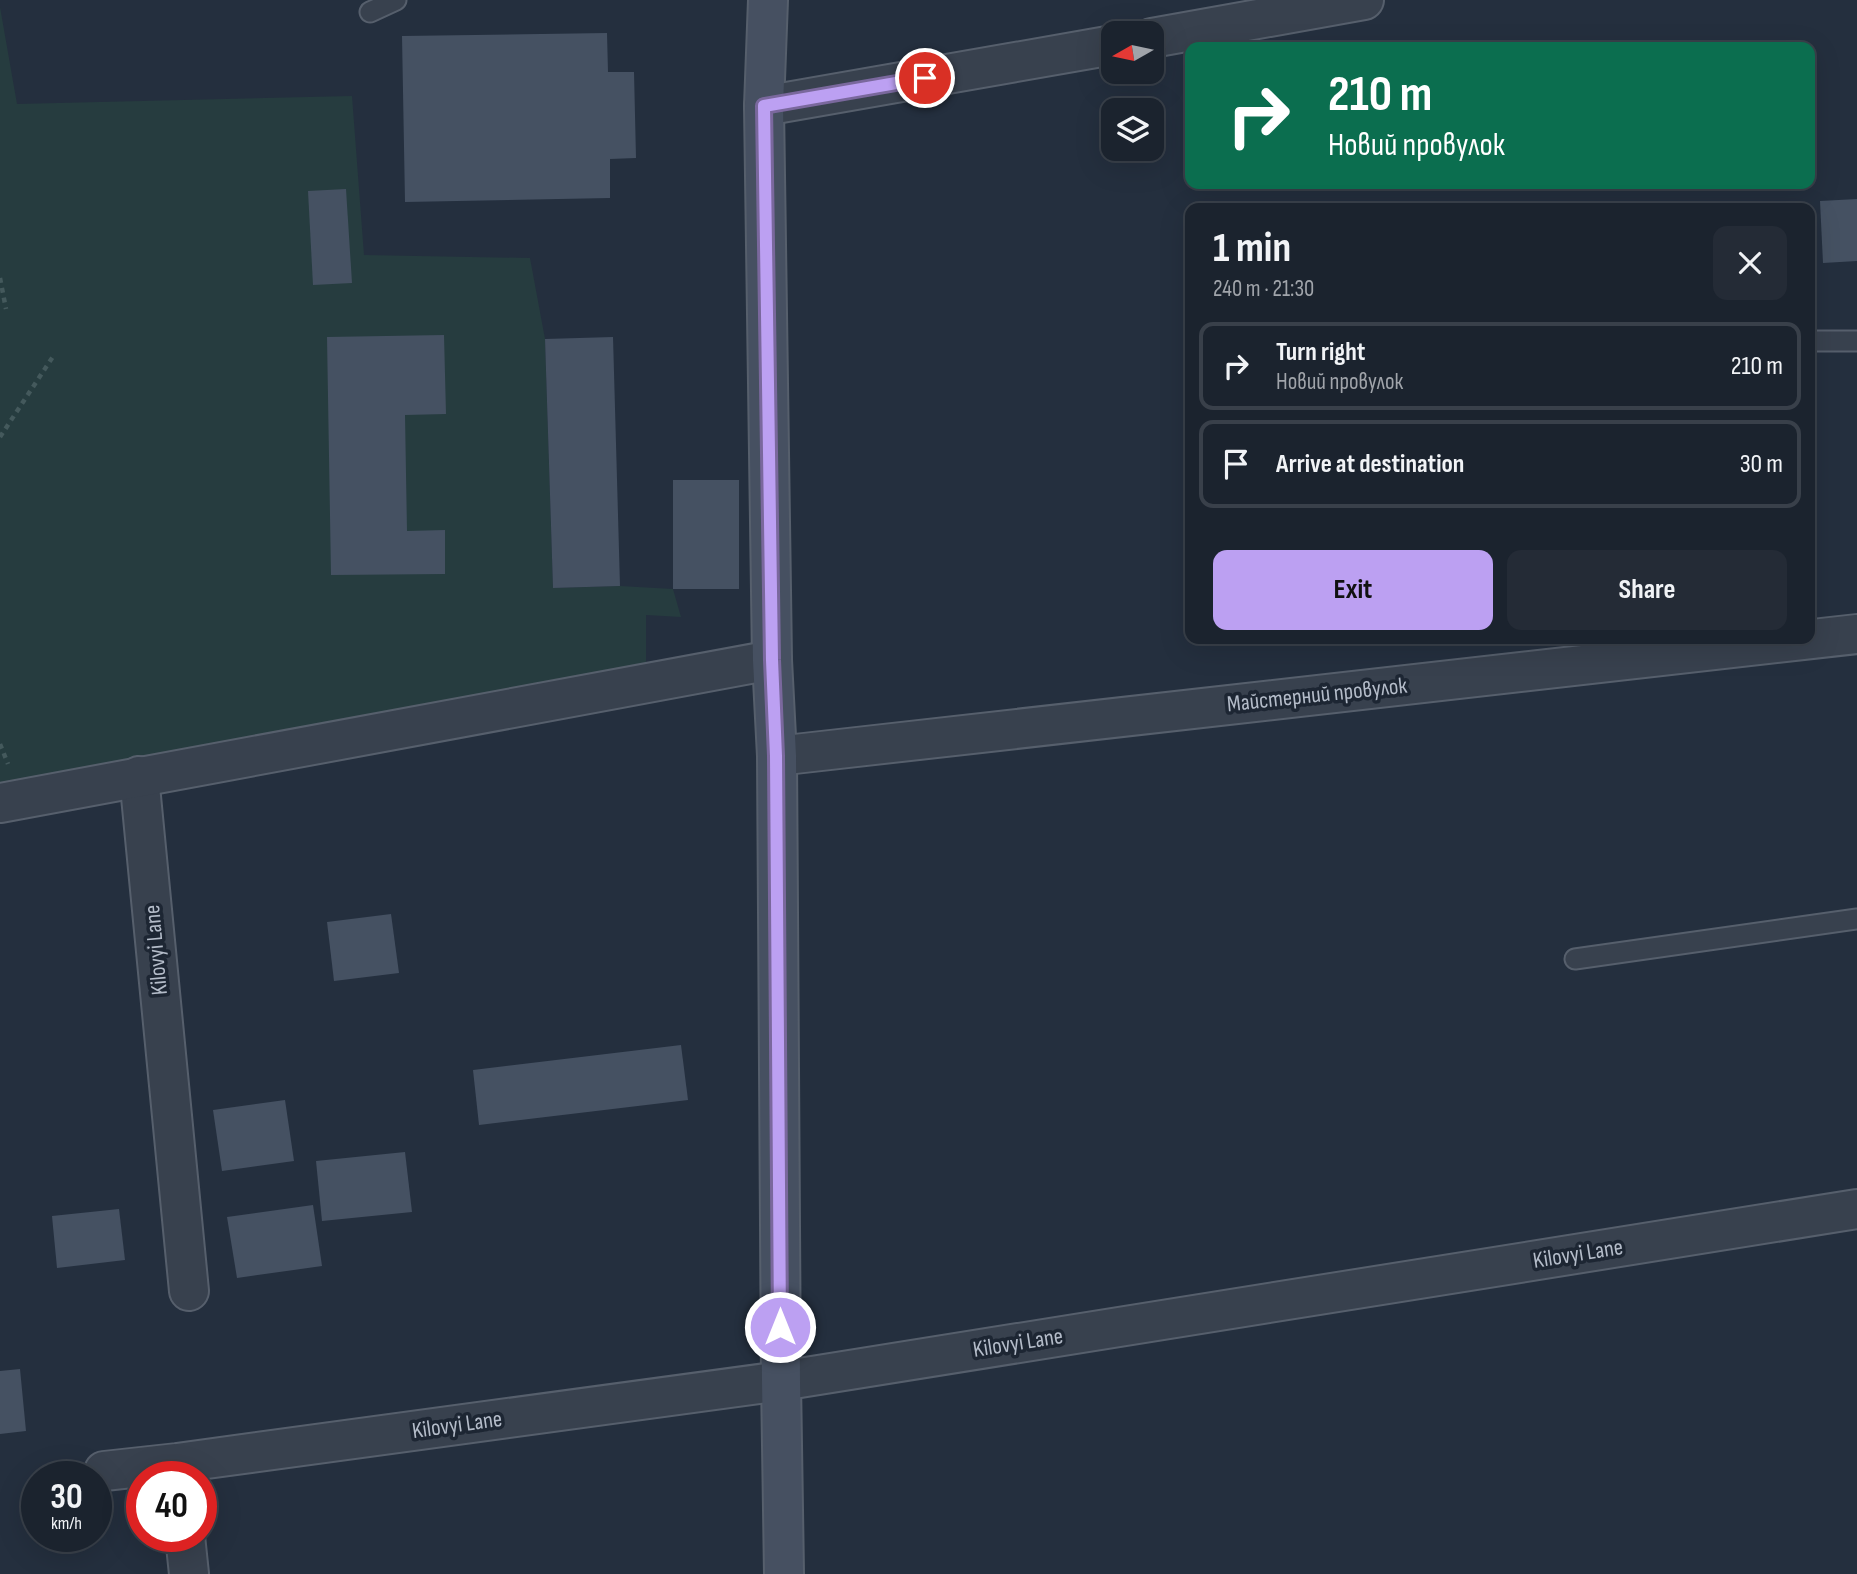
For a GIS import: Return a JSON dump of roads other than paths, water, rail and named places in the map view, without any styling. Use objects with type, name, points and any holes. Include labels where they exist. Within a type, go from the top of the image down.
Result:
[{"type":"street","points":[[768,0],[764,106],[772,660],[776,756],[780,1381],[784,1574]]},
{"type":"street","points":[[1164,36],[1364,0]]},
{"type":"street","points":[[764,106],[1101,46]]},
{"type":"street","name":"Майстерний провулок","points":[[1815,639],[1857,634]]},
{"type":"street","name":"Майстерний провулок","points":[[776,756],[1768,644]]},
{"type":"street","points":[[0,803],[772,660]]},
{"type":"street","name":"Kilovyi Lane","points":[[139,776],[188,1292]]},
{"type":"street","name":"Kilovyi Lane","points":[[217,1464],[780,1381],[1857,1209]]},
{"type":"street","points":[[187,1552],[190,1574]]},
{"type":"lane","points":[[370,12],[396,0]]},
{"type":"lane","points":[[1815,341],[1857,341]]},
{"type":"lane","points":[[1575,959],[1857,919]]}]
